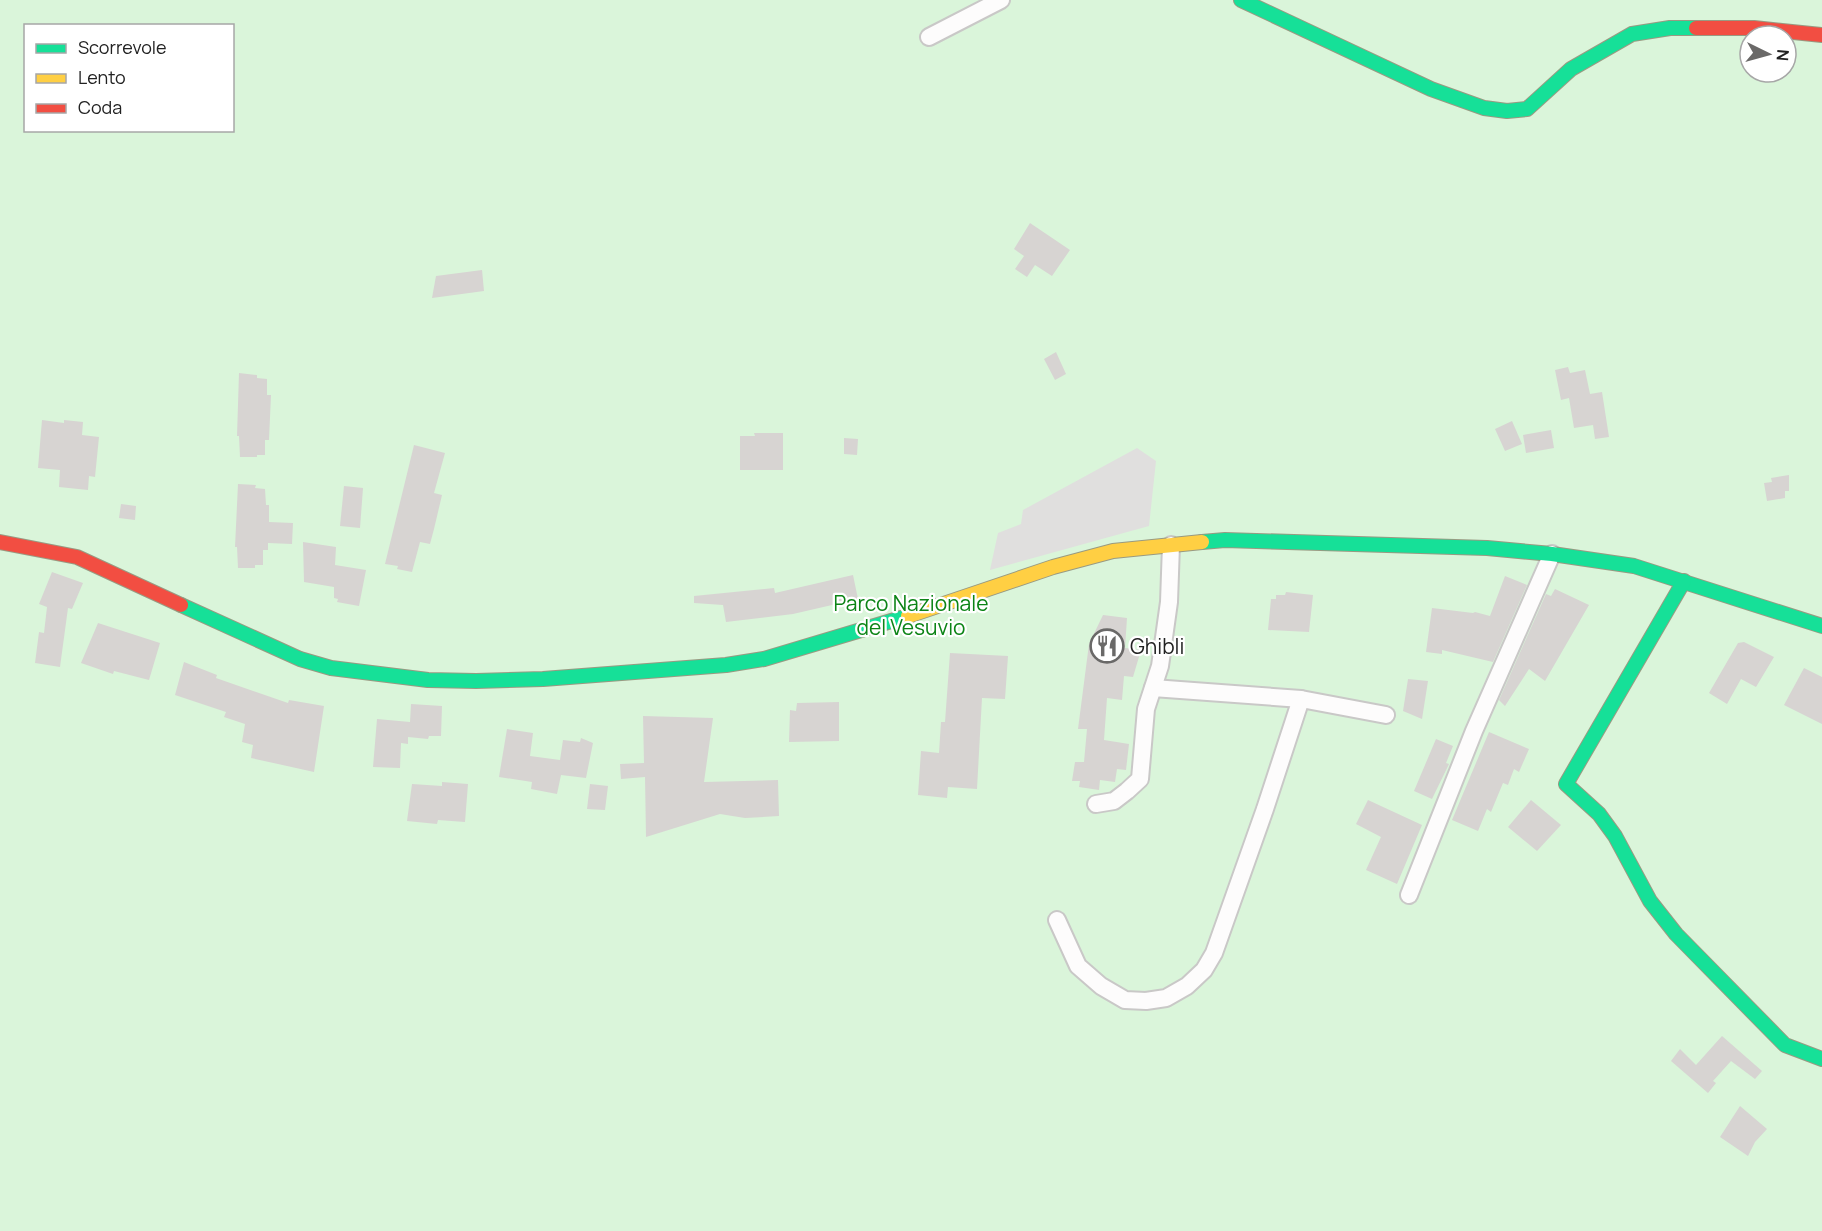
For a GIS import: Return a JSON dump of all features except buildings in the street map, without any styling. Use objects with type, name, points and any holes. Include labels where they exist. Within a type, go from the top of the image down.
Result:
[{"type":"street","points":[[928,37],[1001,0]]},
{"type":"street","points":[[1241,0],[1317,38],[1431,89],[1484,108],[1507,111],[1527,110],[1571,69],[1632,34],[1670,28],[1754,28],[1822,35]]},
{"type":"street","points":[[0,543],[77,557],[179,606],[300,659],[330,668],[428,680],[476,681],[676,670],[764,659],[924,611],[1053,567],[1113,551],[1226,540],[1486,548],[1552,554],[1635,566],[1822,626]]},
{"type":"street","points":[[1096,804],[1114,801],[1140,779],[1146,709],[1160,666],[1169,602],[1171,545]]},
{"type":"street","points":[[1409,896],[1474,731],[1552,554]]},
{"type":"street","points":[[1684,581],[1566,784],[1599,814],[1615,836],[1650,901],[1676,934],[1785,1045],[1822,1059]]},
{"type":"street","points":[[1153,688],[1301,699],[1386,715]]},
{"type":"street","points":[[1057,920],[1078,966],[1101,987],[1125,1000],[1146,1001],[1166,998],[1186,986],[1204,970],[1214,953],[1222,931],[1301,699]]},
{"type":"green space","name":"Parco Nazionale del Vesuvio","points":[[0,0],[1822,0],[1822,1231],[0,1231]]},
{"type":"shaded area","points":[[1137,448],[1156,461],[1149,526],[990,570],[998,533],[1021,524],[1023,510]]},
{"type":"traffic: fast","points":[[1241,0],[1431,89],[1484,108],[1507,111],[1527,109],[1571,69],[1632,34],[1670,28],[1696,28]]},
{"type":"traffic: fast","points":[[1202,542],[1225,540],[1487,548],[1552,554],[1634,566],[1822,626]]},
{"type":"traffic: fast","points":[[1684,581],[1566,784],[1599,814],[1615,836],[1650,901],[1676,934],[1785,1045],[1822,1059]]},
{"type":"traffic: fast","points":[[181,605],[300,659],[331,668],[428,680],[476,681],[543,679],[726,665],[764,659],[908,616]]},
{"type":"traffic: slow","points":[[908,616],[1053,567],[1113,551],[1202,542]]},
{"type":"traffic: jam","points":[[1696,28],[1754,28],[1822,35]]},
{"type":"traffic: jam","points":[[0,542],[77,557],[181,605]]},
{"type":"place","name":"Ghibli","points":[[1107,646]]}]
